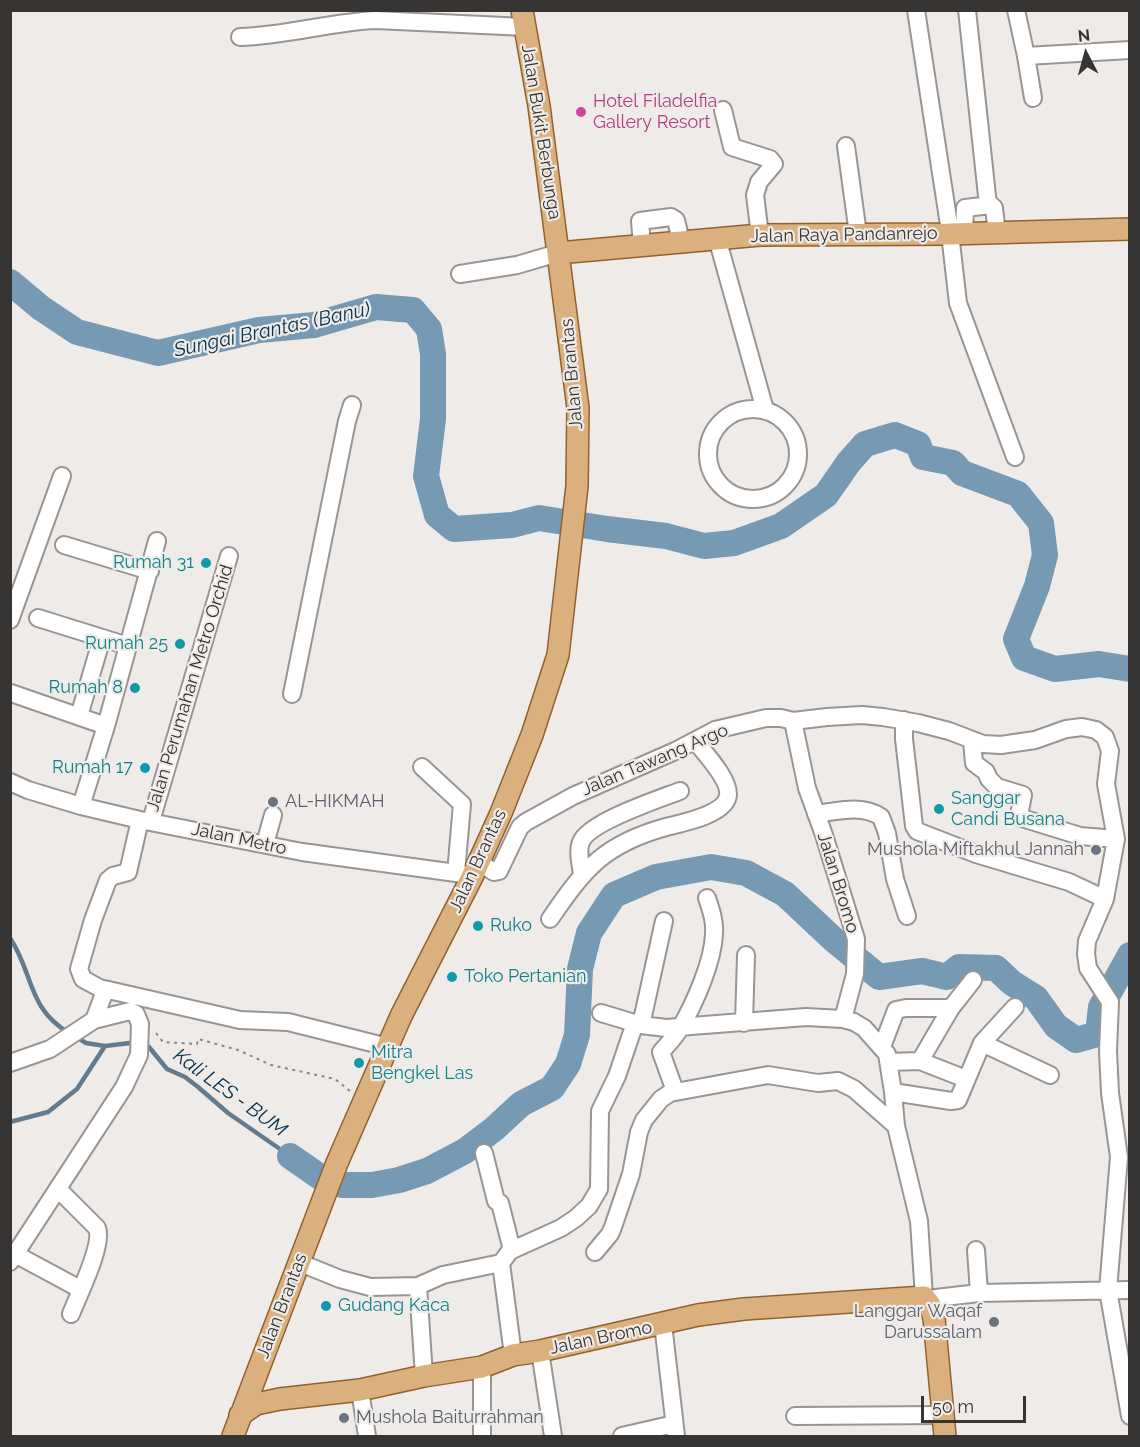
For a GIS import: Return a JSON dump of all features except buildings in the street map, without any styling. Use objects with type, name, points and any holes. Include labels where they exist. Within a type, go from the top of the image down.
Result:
[{"type":"main road","name":"Jalan Bukit Berbunga","points":[[523,19],[539,106],[558,253]]},
{"type":"main road","name":"Jalan Raya Pandanrejo","points":[[558,253],[760,235],[957,234],[1130,229]]},
{"type":"main road","name":"Jalan Brantas","points":[[233,1437],[337,1163],[401,1016],[469,871],[501,813],[554,671],[558,655],[577,486],[578,408],[558,253]]},
{"type":"main road","name":"Jalan Bromo","points":[[240,1415],[256,1404],[360,1390],[424,1376],[482,1367],[513,1355],[698,1315],[744,1309],[925,1298]]},
{"type":"main road","points":[[925,1298],[934,1318],[945,1437]]},
{"type":"main road","points":[[266,1347],[266,1380],[270,1389],[280,1399]]},
{"type":"street","points":[[916,10],[957,234],[958,303],[1015,457]]},
{"type":"street","points":[[967,10],[988,206]]},
{"type":"street","points":[[1016,10],[1032,98]]},
{"type":"street","points":[[240,38],[376,20],[523,19]]},
{"type":"street","points":[[1026,56],[1130,50]]},
{"type":"street","points":[[723,110],[732,147],[770,159],[774,164],[759,182],[755,195],[760,235]]},
{"type":"street","points":[[846,146],[858,234]]},
{"type":"street","points":[[957,234],[965,208],[991,205],[994,208],[997,232]]},
{"type":"street","points":[[717,238],[765,410],[779,417],[790,428],[797,442],[798,458],[794,473],[785,486],[772,495],[756,499],[741,498],[726,491],[715,480],[708,465],[709,442],[711,435],[721,422],[734,413],[749,408],[765,410]]},
{"type":"street","points":[[460,274],[517,265],[558,253]]},
{"type":"street","points":[[292,694],[352,405]]},
{"type":"street","points":[[10,620],[62,476]]},
{"type":"street","points":[[81,806],[106,726],[157,540]]},
{"type":"street","points":[[64,545],[150,571]]},
{"type":"street","name":"Jalan Perumahan Metro Orchid","points":[[104,989],[83,979],[79,969],[93,920],[108,880],[113,876],[128,872],[229,556]]},
{"type":"street","points":[[38,618],[128,646]]},
{"type":"street","points":[[79,716],[102,638]]},
{"type":"street","points":[[11,693],[106,726]]},
{"type":"street","name":"Jalan Tawang Argo","points":[[469,871],[499,871],[520,827],[573,796],[715,730],[752,721],[781,718],[793,721],[862,715],[904,720],[950,731],[983,744],[1010,744],[1035,740],[1066,729],[1082,727],[1096,730],[1105,737],[1110,752],[1106,784],[1116,839],[1105,899],[1087,947],[1088,968],[1110,1002],[1108,1051],[1110,1093],[1124,1152]]},
{"type":"street","points":[[904,720],[914,826],[917,831],[976,854],[1069,882],[1105,899]]},
{"type":"street","name":"Jalan Bromo","points":[[793,721],[807,788],[856,939],[855,974],[843,1019]]},
{"type":"street","points":[[550,919],[594,861],[615,847],[664,828],[708,815],[725,802],[728,793],[725,782],[695,741]]},
{"type":"street","points":[[972,741],[974,763],[986,772],[989,779],[997,787],[1023,795],[1019,814],[1022,818],[1080,836],[1116,839]]},
{"type":"street","points":[[422,767],[462,804],[469,871]]},
{"type":"street","name":"Jalan Metro","points":[[10,782],[28,790],[81,806],[302,852],[469,871]]},
{"type":"street","points":[[582,875],[580,848],[586,835],[624,813],[680,792]]},
{"type":"street","points":[[816,814],[853,809],[866,810],[881,817],[887,833],[895,879],[907,916]]},
{"type":"street","points":[[265,844],[273,815]]},
{"type":"street","points":[[675,1091],[661,1052],[680,1028],[697,993],[714,945],[713,916],[707,898]]},
{"type":"street","points":[[298,1262],[340,1279],[370,1287],[418,1286],[443,1275],[506,1257],[561,1228],[590,1206],[599,1189],[600,1111],[638,1024],[664,921]]},
{"type":"street","points":[[744,1023],[746,955]]},
{"type":"street","points":[[920,1061],[951,1008],[974,980]]},
{"type":"street","points":[[94,1020],[106,993],[104,989],[240,1020],[288,1022],[388,1047]]},
{"type":"street","points":[[893,1092],[955,1102],[958,1100],[982,1043],[1015,1007]]},
{"type":"street","points":[[951,1008],[896,1010],[886,1054],[896,1126],[919,1221],[925,1298],[979,1293],[1130,1290]]},
{"type":"street","points":[[10,1062],[31,1057],[70,1037],[94,1020],[130,1011],[136,1014],[140,1024],[139,1056],[124,1088],[58,1189],[15,1248],[80,1289]]},
{"type":"street","points":[[601,1013],[638,1024],[680,1028],[806,1017],[843,1019],[864,1028],[886,1054],[920,1061],[966,1079]]},
{"type":"street","points":[[982,1043],[1050,1075]]},
{"type":"street","points":[[595,1252],[613,1227],[631,1174],[639,1132],[644,1120],[661,1099],[675,1091],[768,1076],[818,1083],[838,1081],[854,1089],[896,1126]]},
{"type":"street","points":[[1124,1152],[1108,1290],[1130,1416]]},
{"type":"street","points":[[484,1153],[496,1201],[500,1203],[510,1241],[506,1257],[513,1355]]},
{"type":"street","points":[[58,1189],[97,1228],[99,1233],[97,1247],[71,1314]]},
{"type":"street","points":[[976,1250],[979,1293]]},
{"type":"street","points":[[418,1286],[424,1376]]},
{"type":"street","points":[[622,1437],[675,1430],[663,1324]]},
{"type":"street","points":[[540,1351],[553,1437]]},
{"type":"street","points":[[482,1367],[482,1437]]},
{"type":"street","points":[[360,1390],[367,1437]]},
{"type":"street","points":[[795,1416],[944,1415]]},
{"type":"path","points":[[140,1024],[150,1024],[163,1042],[197,1044],[198,1039],[238,1050],[271,1065],[335,1079],[364,1102]]},
{"type":"waterway","name":"Sungai Brantas (Banu)","points":[[10,282],[41,308],[77,332],[158,353],[259,330],[314,325],[376,307],[413,310],[429,329],[433,354],[433,419],[426,476],[437,515],[454,529],[512,525],[539,518],[666,536],[704,546],[734,543],[781,526],[826,495],[865,444],[895,435],[918,444],[923,457],[953,463],[962,473],[1018,494],[1041,523],[1045,555],[1037,586],[1016,639],[1024,658],[1055,669],[1099,664],[1130,669]]},
{"type":"waterway","name":"Sungai Brantas (Banu)","points":[[290,1156],[323,1179],[343,1185],[372,1185],[399,1180],[427,1171],[465,1151],[521,1104],[552,1088],[568,1064],[577,1035],[580,969],[589,933],[614,895],[656,877],[711,867],[746,873],[785,894],[834,940],[879,977],[922,971],[947,977],[959,967],[996,968],[1012,983],[1036,998],[1056,1026],[1076,1040],[1098,1034],[1101,1007],[1130,955]]},
{"type":"waterway","points":[[10,938],[45,1013],[69,1033]]},
{"type":"waterway","name":"Kali LES - BUM","points":[[76,1037],[86,1043],[105,1046],[130,1043],[149,1047],[167,1069],[185,1077],[228,1113],[290,1156]]},
{"type":"waterway","name":"Kali LES - BUM","points":[[10,1122],[48,1112],[77,1089],[105,1046]]},
{"type":"place","name":"Hotel Filadelfia Gallery Resort","points":[[581,112]]},
{"type":"place","name":"Rumah 31","points":[[206,563]]},
{"type":"place","name":"Rumah 25","points":[[180,644]]},
{"type":"place","name":"Rumah 8","points":[[135,688]]},
{"type":"place","name":"Rumah 17","points":[[145,768]]},
{"type":"place","name":"AL-HIKMAH","points":[[273,802]]},
{"type":"place","name":"Sanggar Candi Busana","points":[[939,809]]},
{"type":"place","name":"Mushola Miftakhul Jannah","points":[[1096,850]]},
{"type":"place","name":"Ruko","points":[[478,926]]},
{"type":"place","name":"Toko Pertanian","points":[[452,977]]},
{"type":"place","name":"Mitra Bengkel Las","points":[[359,1063]]},
{"type":"place","name":"Gudang Kaca","points":[[326,1306]]},
{"type":"place","name":"Langgar Waqaf Darussalam","points":[[994,1322]]},
{"type":"place","name":"Mushola Baiturrahman","points":[[344,1418]]}]
